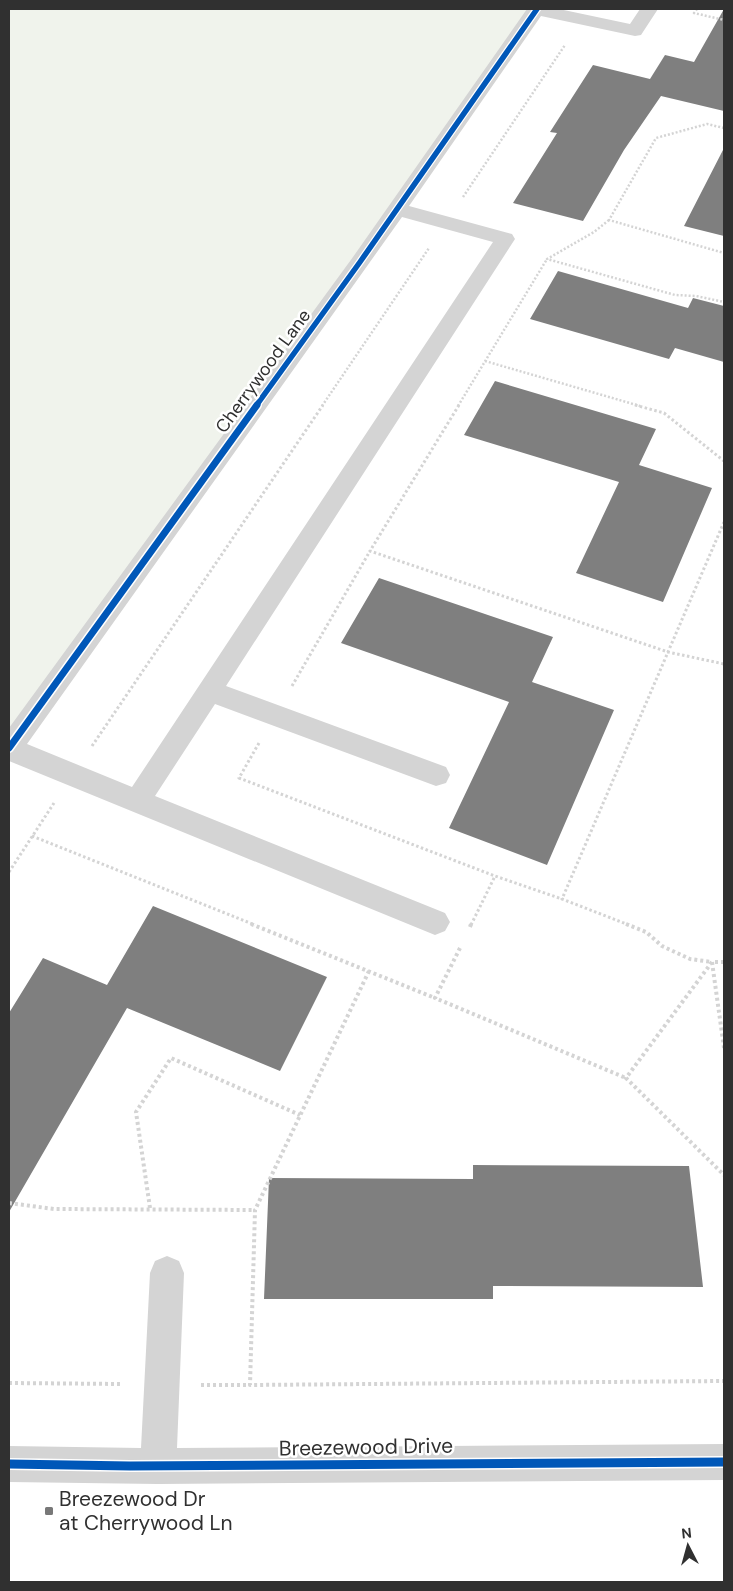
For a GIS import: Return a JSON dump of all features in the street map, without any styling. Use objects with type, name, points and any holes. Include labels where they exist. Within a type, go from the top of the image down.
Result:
[{"type":"street","points":[[537,9],[636,31],[649,9]]},
{"type":"street","name":"Cherrywood Lane","points":[[9,748],[397,209],[537,9]]},
{"type":"street","points":[[138,800],[505,239],[397,209]]},
{"type":"street","points":[[210,690],[436,776]]},
{"type":"street","points":[[9,748],[435,922]]},
{"type":"street","points":[[158,1466],[167,1273]]},
{"type":"street","name":"Breezewood Drive","points":[[9,1464],[158,1466],[724,1462]]},
{"type":"path","points":[[697,9],[694,13],[724,20]]},
{"type":"path","points":[[9,872],[73,774],[582,19]]},
{"type":"path","points":[[724,128],[707,124],[656,138],[609,220],[594,232],[547,259],[370,551],[668,652],[724,664]]},
{"type":"path","points":[[609,220],[724,253]]},
{"type":"path","points":[[547,259],[675,295],[696,296],[724,302]]},
{"type":"path","points":[[485,361],[664,413],[724,461]]},
{"type":"path","points":[[562,899],[724,522]]},
{"type":"path","points":[[32,836],[369,971],[626,1078],[724,1175]]},
{"type":"path","points":[[469,928],[495,876],[562,899],[646,932],[662,946],[690,958],[724,962]]},
{"type":"path","points":[[435,998],[461,946]]},
{"type":"path","points":[[712,962],[724,1048]]},
{"type":"path","points":[[626,1078],[712,962]]},
{"type":"path","points":[[369,971],[255,1210],[250,1385],[724,1381]]},
{"type":"path","points":[[150,1208],[136,1112],[172,1058],[300,1115]]},
{"type":"path","points":[[9,1203],[54,1209],[255,1210]]},
{"type":"shaded area","points":[[9,9],[537,9],[360,262],[9,748]]},
{"type":"building","points":[[724,9],[724,111],[661,96],[624,150],[583,221],[513,203],[557,133],[550,132],[593,65],[650,79],[665,55],[694,62]]},
{"type":"building","points":[[724,148],[724,236],[684,226]]},
{"type":"building","points":[[558,271],[688,308],[693,298],[724,306],[724,362],[675,348],[669,359],[530,319]]},
{"type":"building","points":[[495,381],[656,429],[639,465],[712,488],[663,602],[576,573],[619,482],[464,435]]},
{"type":"building","points":[[379,578],[553,637],[532,682],[614,710],[547,865],[449,828],[509,702],[341,643]]},
{"type":"building","points":[[153,906],[327,977],[280,1071],[127,1008],[9,1212],[9,1013],[43,958],[107,985]]},
{"type":"building","points":[[473,1165],[689,1166],[703,1287],[493,1286],[493,1299],[264,1299],[269,1178],[473,1179]]},
{"type":"cycle path","points":[[9,748],[360,262],[537,9]]},
{"type":"cycle path","points":[[9,1464],[130,1466],[724,1462]]},
{"type":"place","name":"Breezewood Dr at Cherrywood Ln","points":[[49,1511]]}]
